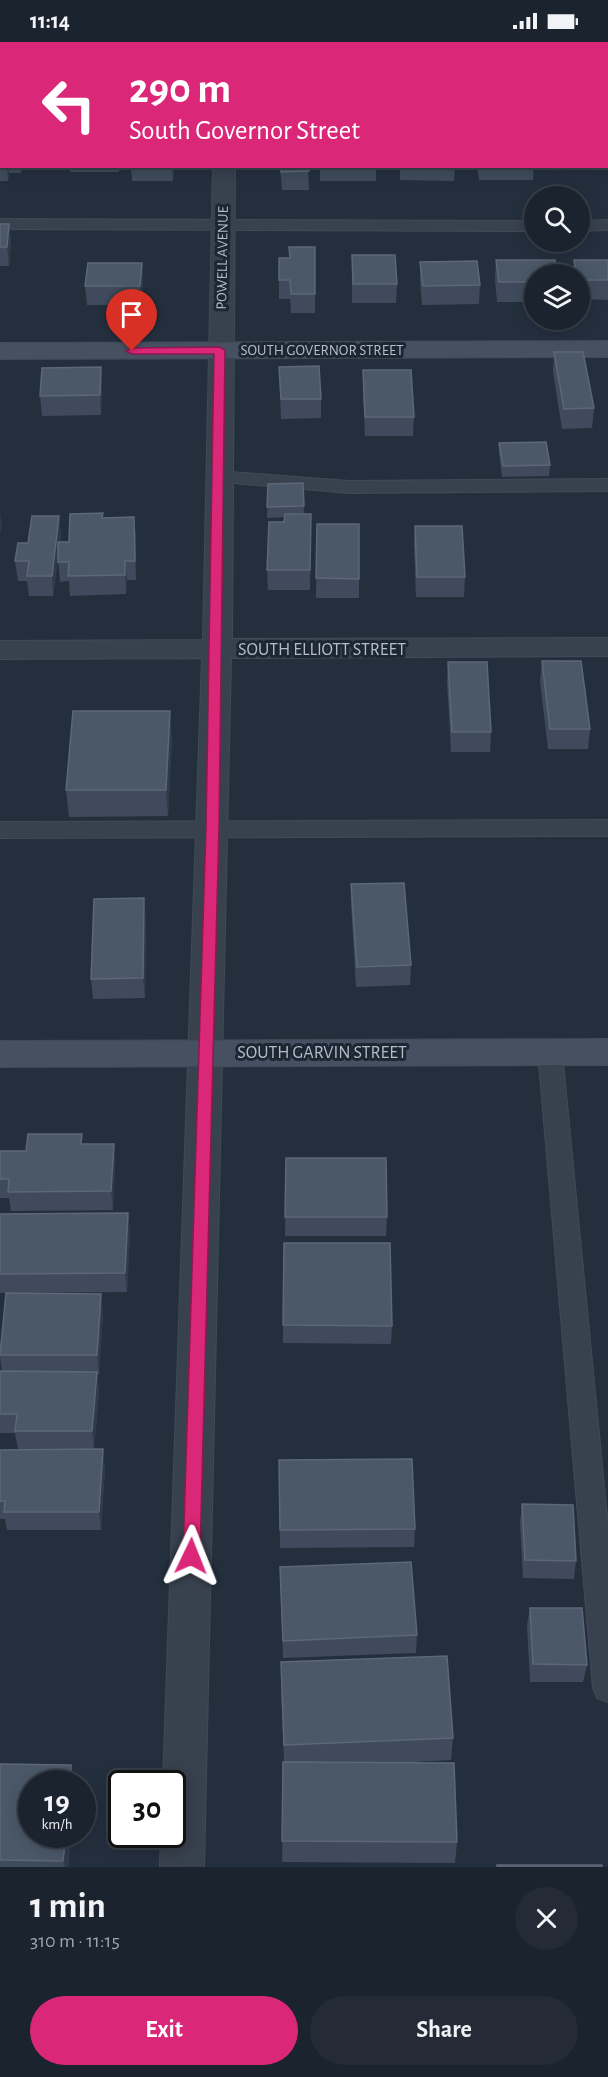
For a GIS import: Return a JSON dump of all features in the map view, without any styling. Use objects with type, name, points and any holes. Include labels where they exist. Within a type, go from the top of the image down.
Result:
[{"type":"street","name":"POWELL AVENUE","points":[[182,1867],[213,828],[219,350],[224,168]]},
{"type":"street","name":"SOUTH GOVERNOR STREET","points":[[0,351],[608,349]]},
{"type":"street","name":"SOUTH ELLIOTT STREET","points":[[0,650],[608,647]]},
{"type":"street","name":"SOUTH GARVIN STREET","points":[[0,1054],[608,1052]]},
{"type":"lane","points":[[0,224],[524,226]]},
{"type":"lane","points":[[590,226],[608,225]]},
{"type":"lane","points":[[218,477],[349,487],[608,485]]},
{"type":"lane","points":[[0,830],[608,828]]},
{"type":"lane","points":[[550,1052],[608,1688]]},
{"type":"building","points":[[281,168],[308,168],[309,171],[281,172]]},
{"type":"building","points":[[0,224],[9,224],[7,247],[0,247]]},
{"type":"building","points":[[289,247],[315,247],[315,294],[291,294],[290,280],[279,280],[279,258],[290,258]]},
{"type":"building","points":[[352,255],[395,255],[397,284],[353,284]]},
{"type":"building","points":[[496,260],[555,260],[556,264],[524,264],[524,282],[499,282]]},
{"type":"building","points":[[574,260],[608,260],[608,280],[590,280],[590,264],[575,264]]},
{"type":"building","points":[[477,261],[480,285],[423,286],[420,262]]},
{"type":"building","points":[[88,263],[142,263],[140,286],[85,286]]},
{"type":"building","points":[[554,352],[583,352],[594,408],[564,409]]},
{"type":"building","points":[[319,366],[321,399],[281,399],[279,367]]},
{"type":"building","points":[[101,367],[100,395],[40,396],[42,368]]},
{"type":"building","points":[[363,370],[411,370],[414,417],[365,417]]},
{"type":"building","points":[[546,442],[550,465],[503,466],[499,443]]},
{"type":"building","points":[[303,483],[304,506],[267,507],[268,484]]},
{"type":"building","points":[[103,513],[102,518],[134,517],[135,561],[125,561],[125,575],[68,576],[69,562],[58,562],[58,542],[69,542],[70,514]]},
{"type":"building","points":[[285,514],[311,514],[310,570],[267,570],[269,522],[284,522]]},
{"type":"building","points":[[32,516],[59,516],[52,576],[27,576],[29,561],[15,561],[18,543],[28,543]]},
{"type":"building","points":[[317,524],[359,524],[359,579],[316,578]]},
{"type":"building","points":[[415,526],[462,526],[465,577],[417,577]]},
{"type":"building","points":[[542,661],[581,661],[590,729],[550,729]]},
{"type":"building","points":[[448,662],[487,662],[491,732],[452,732]]},
{"type":"building","points":[[73,711],[170,711],[166,790],[66,790]]},
{"type":"building","points":[[404,883],[411,965],[357,967],[351,884]]},
{"type":"building","points":[[144,898],[143,978],[91,979],[94,899]]},
{"type":"building","points":[[28,1134],[82,1134],[81,1144],[114,1144],[111,1191],[8,1192],[9,1179],[0,1179],[0,1151],[26,1151]]},
{"type":"building","points":[[286,1158],[386,1158],[387,1217],[285,1217]]},
{"type":"building","points":[[128,1213],[125,1273],[0,1274],[0,1214]]},
{"type":"building","points":[[284,1243],[390,1243],[392,1326],[283,1325]]},
{"type":"building","points":[[6,1293],[101,1294],[97,1355],[0,1355]]},
{"type":"building","points":[[0,1371],[97,1372],[92,1431],[15,1431],[17,1414],[0,1414]]},
{"type":"building","points":[[103,1449],[99,1512],[4,1512],[5,1501],[0,1501],[0,1450]]},
{"type":"building","points":[[412,1459],[415,1529],[280,1530],[279,1460]]},
{"type":"building","points":[[522,1504],[573,1505],[576,1561],[525,1560]]},
{"type":"building","points":[[411,1562],[417,1635],[283,1641],[280,1567]]},
{"type":"building","points":[[530,1608],[582,1608],[587,1665],[533,1664]]},
{"type":"building","points":[[447,1656],[453,1738],[284,1745],[281,1662]]},
{"type":"building","points":[[283,1762],[454,1763],[457,1842],[282,1841]]},
{"type":"building","points":[[0,1764],[71,1765],[71,1770],[18,1770],[18,1848],[64,1848],[63,1861],[0,1860]]},
{"type":"building","points":[[497,1865],[602,1865],[602,1867],[497,1867]]},
{"type":"route","points":[[132,351],[219,350],[213,828],[191,1556]]}]
